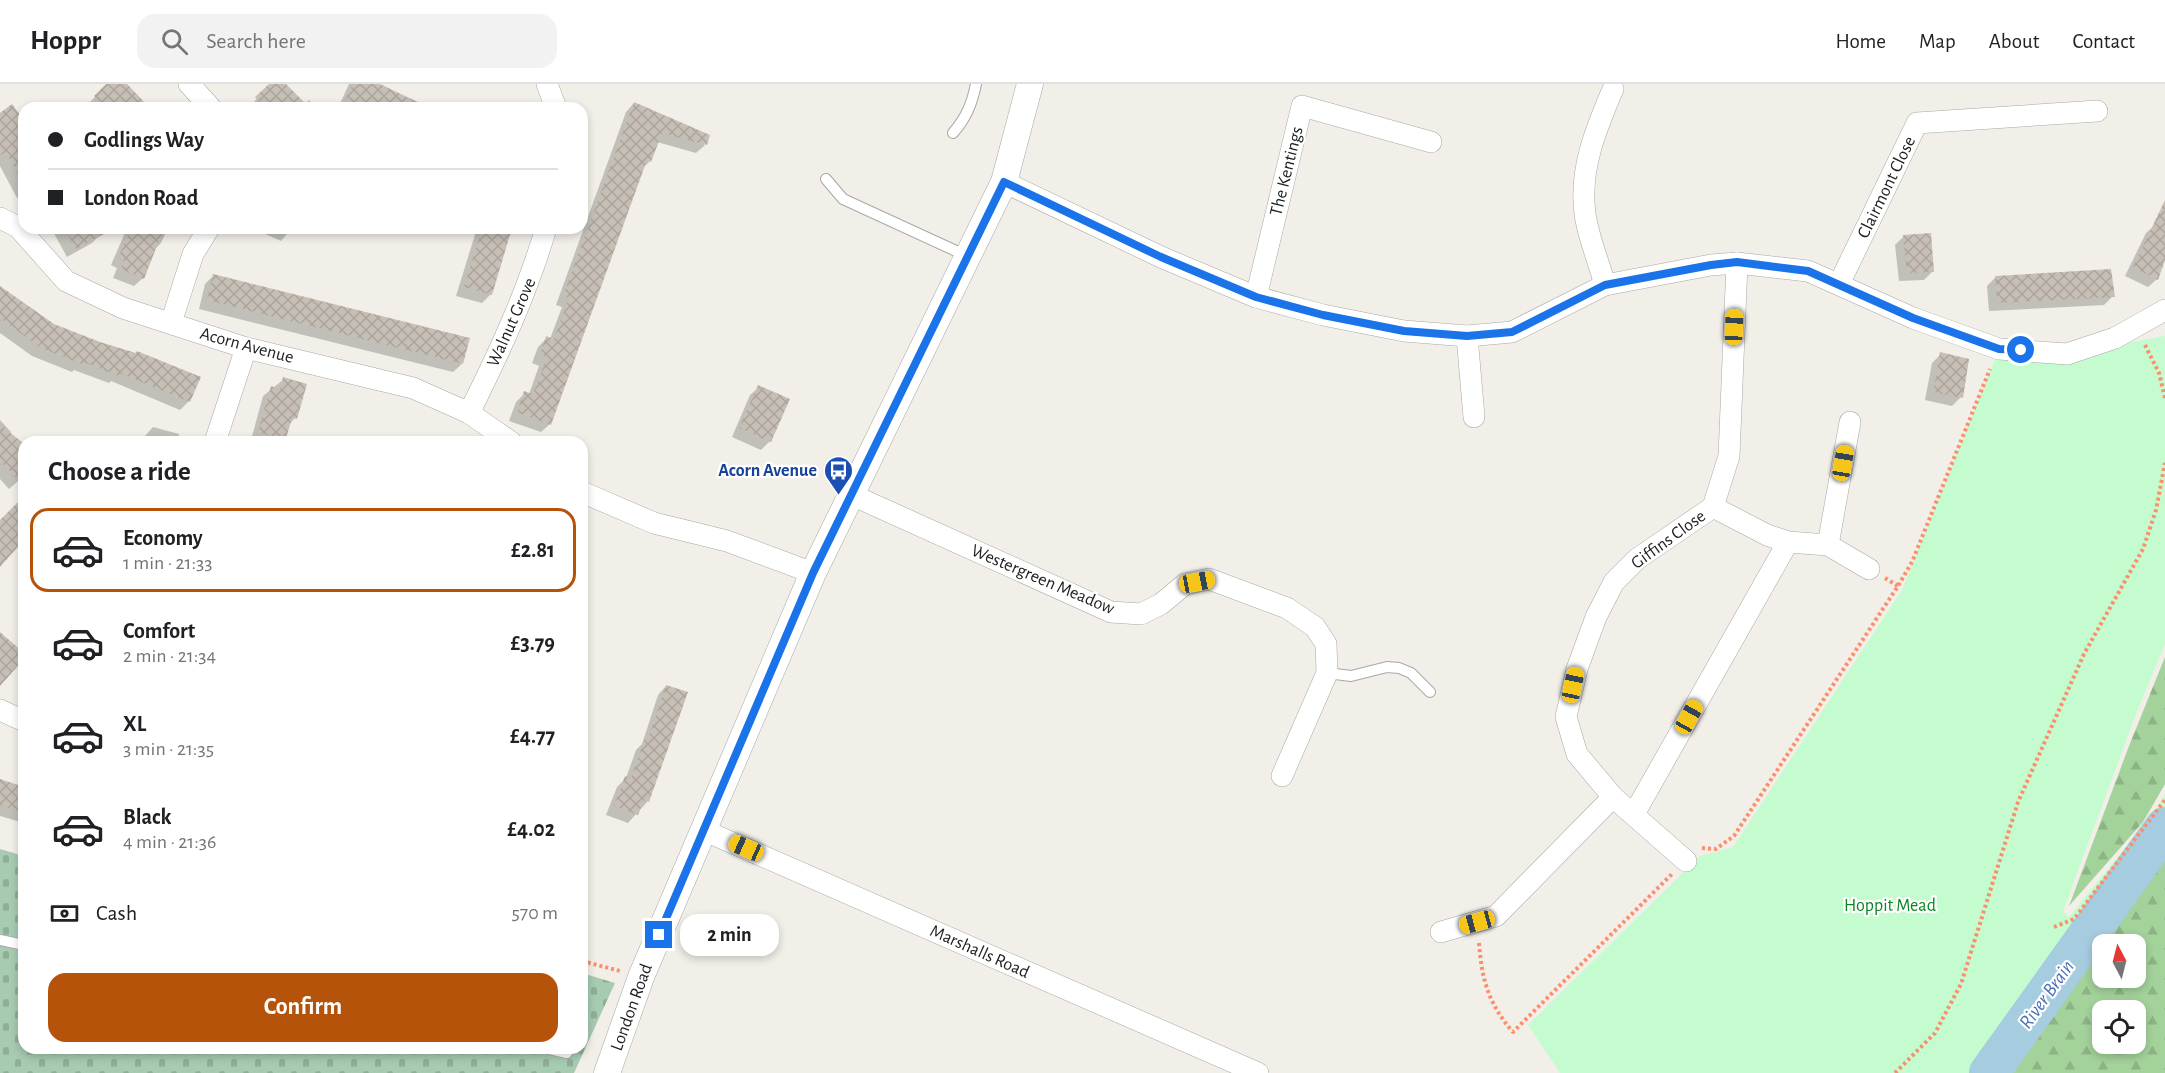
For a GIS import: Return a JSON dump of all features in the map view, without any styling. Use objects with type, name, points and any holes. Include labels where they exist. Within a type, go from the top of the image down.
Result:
[{"type":"street","points":[[189,84],[206,102]]},
{"type":"street","points":[[547,84],[554,102]]},
{"type":"street","name":"London Road","points":[[607,1073],[641,977],[813,573],[1004,182],[1030,84]]},
{"type":"street","points":[[1605,285],[1585,215],[1584,181],[1591,139],[1613,89]]},
{"type":"street","name":"The Kentings","points":[[1256,297],[1302,106],[1431,142]]},
{"type":"street","name":"Clairmont Close","points":[[1839,284],[1917,123],[2097,111]]},
{"type":"street","points":[[1004,182],[1161,257],[1256,297],[1323,315],[1404,331],[1467,336],[1512,332],[1605,285],[1737,262],[1808,271],[1913,318],[1999,349],[2067,354],[2115,338],[2165,310]]},
{"type":"street","name":"Acorn Avenue","points":[[0,218],[18,227]]},
{"type":"street","name":"Acorn Avenue","points":[[24,234],[66,281],[123,308],[246,348],[413,388],[469,413],[502,436]]},
{"type":"street","points":[[171,323],[193,254],[205,234]]},
{"type":"street","name":"Walnut Grove","points":[[469,413],[512,326],[544,234]]},
{"type":"street","name":"Giffins Close","points":[[1686,861],[1613,797],[1577,754],[1566,717],[1576,669],[1596,617],[1614,582],[1637,559],[1713,507],[1729,456],[1737,262]]},
{"type":"street","points":[[1467,336],[1474,417]]},
{"type":"street","points":[[216,436],[246,348]]},
{"type":"street","points":[[1828,545],[1850,422]]},
{"type":"street","points":[[588,495],[654,523],[726,541],[813,573]]},
{"type":"street","name":"Westergreen Meadow","points":[[852,495],[1111,612],[1141,614],[1161,604],[1185,584],[1209,579],[1276,604],[1315,627],[1326,644],[1327,673],[1282,776]]},
{"type":"street","name":"Giffins Close","points":[[1713,507],[1767,535],[1788,542],[1828,545],[1869,569]]},
{"type":"street","points":[[1634,814],[1788,542]]},
{"type":"street","points":[[0,710],[18,718]]},
{"type":"street","points":[[1440,932],[1496,916],[1613,797]]},
{"type":"street","name":"Marshalls Road","points":[[703,830],[1258,1073]]},
{"type":"lane","points":[[952,133],[964,119],[976,84]]},
{"type":"lane","points":[[826,179],[843,199],[967,256]]},
{"type":"lane","points":[[1327,673],[1351,676],[1387,667],[1399,668],[1411,674],[1430,692]]},
{"type":"lane","points":[[0,940],[18,944]]},
{"type":"path","points":[[2144,342],[2159,373],[2165,398]]},
{"type":"path","points":[[1477,922],[1482,975],[1496,1011],[1513,1032],[1700,848],[1716,849],[1734,836],[1912,562],[1999,349]]},
{"type":"path","points":[[1895,1073],[1919,1052],[1935,1033],[1961,984],[2018,802],[2084,654],[2143,549],[2156,510],[2165,463]]},
{"type":"path","points":[[2054,927],[2074,919],[2165,800]]},
{"type":"path","points":[[588,963],[641,977]]},
{"type":"green space","name":"Hoppit Mead","points":[[2165,336],[2165,644],[2136,714],[2063,911],[2069,917],[2154,812],[2165,794],[2165,807],[2047,963],[1977,1073],[1560,1073],[1528,1025],[1700,856],[1733,847],[1902,590],[1999,349],[2067,354]]},
{"type":"green space","points":[[2165,657],[2165,784],[2143,822],[2069,906],[2129,746]]},
{"type":"green space","points":[[2165,840],[2165,1073],[1998,1073],[2092,942],[2092,988],[2146,988],[2146,934],[2098,934]]},
{"type":"green space","points":[[0,849],[18,854],[18,1054],[583,1054],[574,1073],[0,1073]]},
{"type":"green space","points":[[588,975],[615,983],[588,1042]]},
{"type":"building","points":[[106,84],[127,84],[144,102],[100,102],[94,96]]},
{"type":"building","points":[[269,84],[286,84],[304,102],[260,102],[255,97]]},
{"type":"building","points":[[353,84],[380,84],[417,102],[344,102]]},
{"type":"building","points":[[634,102],[710,135],[707,145],[662,133],[651,162],[647,160],[551,425],[517,412],[524,391],[533,394],[547,357],[540,354],[546,336],[554,339],[569,298],[563,296],[586,234],[588,234],[588,228]]},
{"type":"building","points":[[12,104],[18,112],[18,175],[6,152],[0,155],[0,113]]},
{"type":"building","points":[[2165,200],[2165,260],[2158,280],[2133,267]]},
{"type":"building","points":[[1931,233],[1934,272],[1907,273],[1903,235]]},
{"type":"building","points":[[67,234],[104,234],[76,249]]},
{"type":"building","points":[[128,234],[162,234],[144,279],[121,269],[124,259],[119,256]]},
{"type":"building","points":[[480,234],[510,234],[492,295],[464,287]]},
{"type":"building","points":[[2111,269],[2115,297],[1997,303],[1995,276]]},
{"type":"building","points":[[213,274],[470,338],[463,364],[207,300]]},
{"type":"building","points":[[0,286],[54,324],[100,342],[136,353],[137,351],[201,377],[190,402],[120,373],[119,376],[41,348],[0,318]]},
{"type":"building","points":[[1940,352],[1969,359],[1963,398],[1933,392]]},
{"type":"building","points":[[283,377],[307,384],[297,419],[292,418],[287,436],[270,436],[258,431],[271,386],[280,389]]},
{"type":"building","points":[[758,385],[790,399],[771,442],[739,428]]},
{"type":"building","points":[[0,424],[18,439],[18,480],[0,461]]},
{"type":"building","points":[[18,502],[18,547],[0,567],[0,520]]},
{"type":"building","points":[[0,632],[18,648],[18,666],[0,686]]},
{"type":"building","points":[[666,685],[688,692],[649,802],[644,800],[638,815],[614,806],[625,776],[631,778],[645,739],[648,740]]},
{"type":"building","points":[[0,779],[18,785],[18,810],[0,805]]},
{"type":"waterway","name":"River Brain","points":[[1989,1073],[2165,827]]},
{"type":"place","name":"Acorn Avenue","points":[[838,496]]},
{"type":"route","points":[[659,935],[748,720],[813,573],[1004,182],[1161,257],[1256,297],[1323,315],[1404,331],[1467,336],[1512,332],[1605,285],[1737,262],[1808,271],[1913,318],[1999,349],[2021,350]]}]
